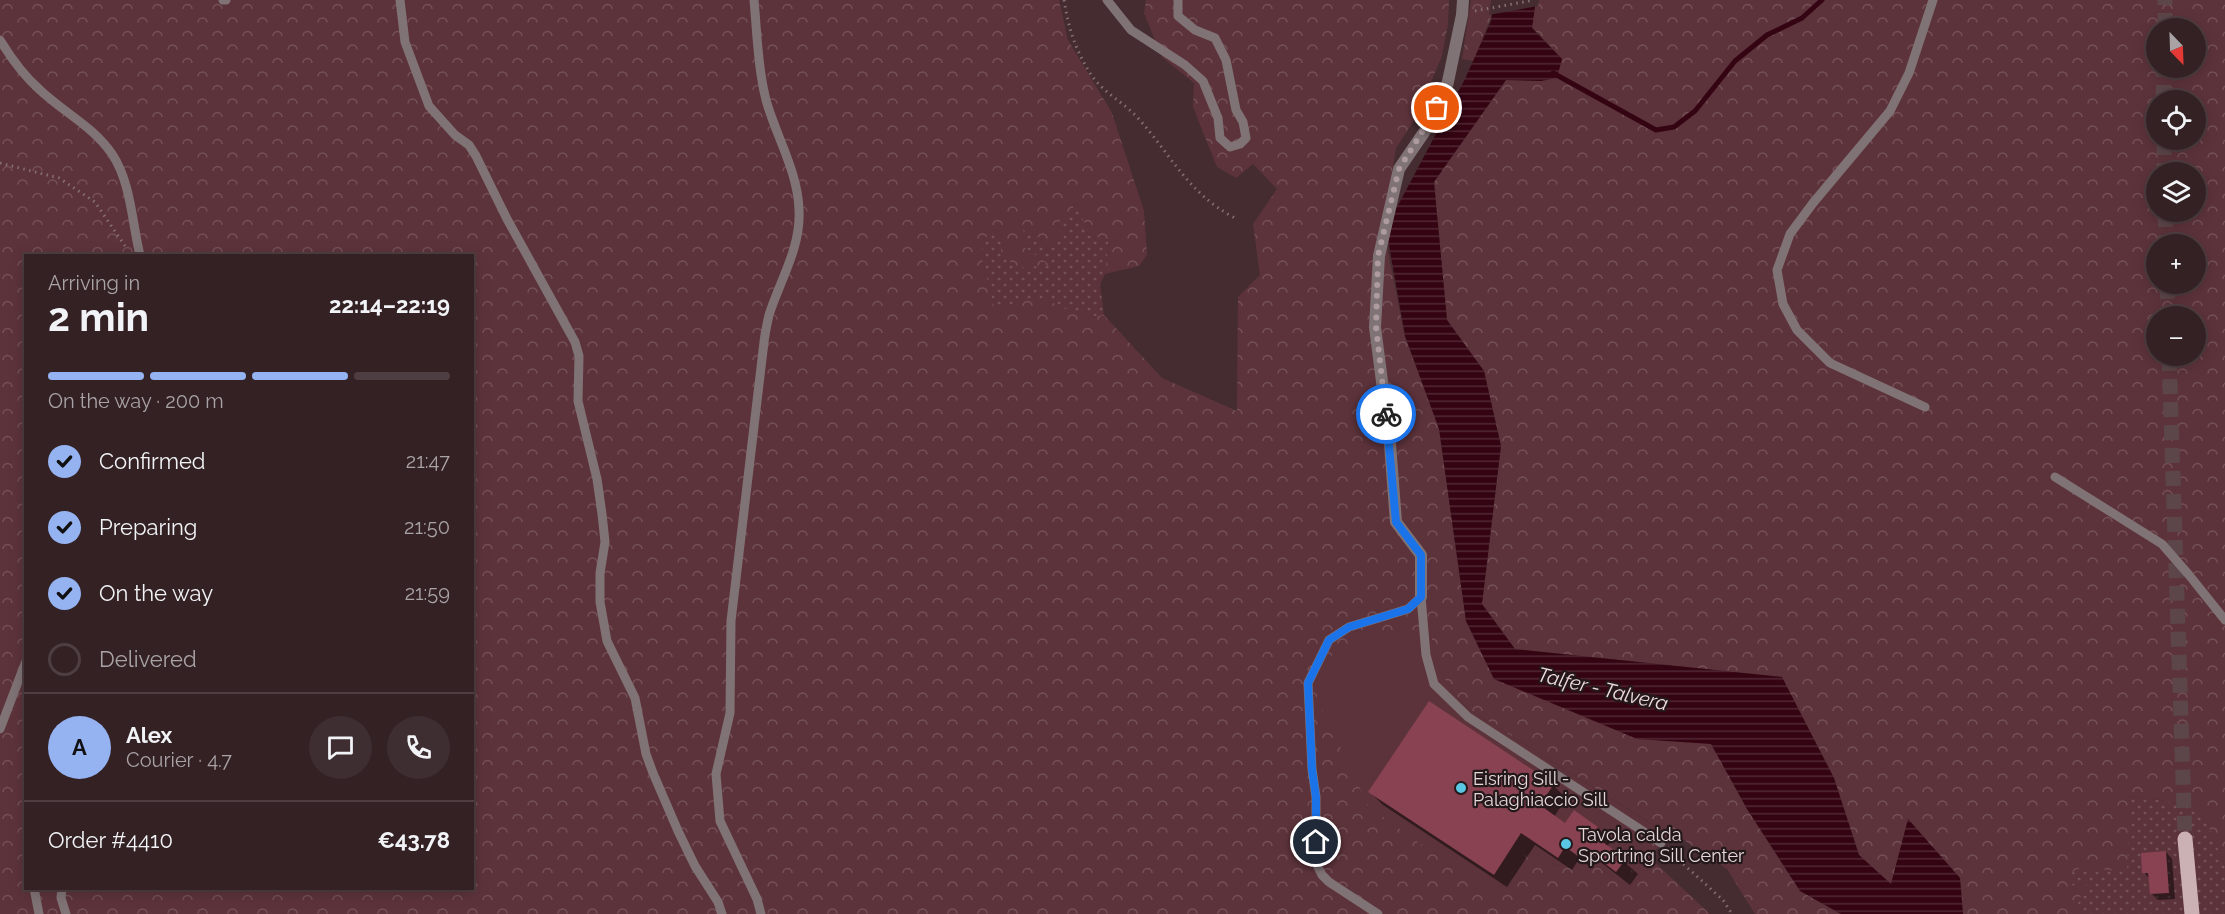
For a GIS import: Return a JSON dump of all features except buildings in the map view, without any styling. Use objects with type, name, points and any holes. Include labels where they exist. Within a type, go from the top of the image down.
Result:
[{"type":"main road","points":[[2185,839],[2192,914]]},
{"type":"street","points":[[1421,597],[1421,555],[1396,522],[1390,444],[1376,327],[1378,256],[1399,169],[1429,125],[1446,91],[1463,0]]},
{"type":"lane","points":[[400,0],[405,42],[429,106],[476,156],[507,219],[575,342],[579,356],[578,401],[597,479],[605,542],[600,573],[600,602],[607,641],[635,698],[646,754],[653,773],[695,866],[718,902],[722,914]]},
{"type":"lane","points":[[754,0],[766,100],[796,187],[799,210],[797,235],[785,278],[770,314],[764,342],[731,621],[730,713],[716,774],[720,820],[758,899],[761,914]]},
{"type":"lane","points":[[1107,0],[1131,30],[1185,65],[1203,81],[1218,118],[1220,138],[1230,147],[1240,144],[1246,138],[1243,122],[1236,110],[1226,60],[1215,38],[1195,30],[1178,16],[1178,0]]},
{"type":"lane","points":[[1924,407],[1830,363],[1797,330],[1783,304],[1777,270],[1790,234],[1890,111],[1909,73],[1933,0]]},
{"type":"lane","points":[[0,40],[3,52],[40,91],[96,134],[113,154],[127,190],[140,254]]},
{"type":"lane","points":[[2055,477],[2162,544],[2225,620]]},
{"type":"lane","points":[[1421,597],[1426,655],[1434,684],[1468,717],[1661,843]]},
{"type":"lane","points":[[1378,914],[1329,882],[1317,865],[1316,797],[1312,769],[1308,683],[1329,640],[1349,627],[1408,609],[1421,597]]},
{"type":"lane","points":[[0,729],[24,666]]},
{"type":"lane","points":[[34,890],[39,914]]},
{"type":"lane","points":[[62,890],[61,898],[66,914]]},
{"type":"path","points":[[1064,0],[1070,35],[1091,74],[1104,90],[1136,115],[1186,181],[1217,209],[1235,218]]},
{"type":"path","points":[[1462,15],[1534,0]]},
{"type":"path","points":[[0,163],[59,178],[95,202],[127,249],[140,254]]},
{"type":"path","points":[[1661,843],[1723,900],[1732,914]]},
{"type":"green space","points":[[0,0],[1059,0],[1068,40],[1112,113],[1144,211],[1147,255],[1139,266],[1105,274],[1109,240],[1088,235],[1078,204],[1071,203],[1076,213],[1059,220],[1063,228],[1045,251],[1040,239],[1023,224],[1025,248],[1050,265],[1018,268],[1001,254],[1002,236],[992,230],[982,243],[982,258],[995,311],[1019,301],[1050,301],[1073,313],[1081,311],[1089,317],[1104,315],[1162,378],[1237,411],[1238,297],[1260,275],[1253,224],[1277,189],[1253,164],[1236,178],[1217,167],[1193,107],[1194,83],[1162,57],[1144,13],[1146,0],[1449,0],[1448,24],[1442,56],[1415,119],[1396,148],[1383,227],[1405,337],[1439,428],[1466,621],[1494,679],[1712,744],[1747,809],[1800,891],[1841,914],[1755,914],[1727,869],[1672,832],[1649,857],[1710,914],[0,914]],"holes":[[[1380,633],[1431,636],[1443,676],[1454,693],[1470,710],[1660,829],[1621,883],[1587,859],[1556,865],[1528,850],[1493,896]]]},
{"type":"green space","points":[[1471,0],[1492,0],[1491,17],[1474,61],[1462,59]]},
{"type":"green space","points":[[1535,0],[2225,0],[2225,866],[2206,820],[2194,805],[2130,796],[2127,872],[2081,867],[2067,876],[2073,886],[2087,883],[2078,902],[2080,914],[1963,914],[1960,878],[1909,820],[1891,884],[1859,855],[1834,778],[1781,677],[1515,649],[1482,604],[1501,446],[1484,371],[1447,320],[1434,182],[1506,80],[1541,81],[1562,59],[1532,27]]},
{"type":"green space","points":[[1070,203],[1078,204],[1088,235],[1109,240],[1105,274],[1100,284],[1104,315],[1089,317],[1073,313],[1050,301],[1019,301],[995,312],[982,258],[982,243],[992,230],[1049,264],[1025,248],[1022,223],[1040,239],[1046,251],[1059,220]]},
{"type":"green space","points":[[1404,630],[1431,635],[1443,676],[1454,693],[1470,710],[1661,830],[1621,883],[1587,859],[1556,865],[1528,850],[1493,896],[1369,807],[1317,698],[1318,679],[1323,666],[1341,648],[1365,637]]},
{"type":"green space","points":[[2129,796],[2194,805],[2206,820],[2225,866],[2225,914],[2080,914],[2078,902],[2086,883],[2073,886],[2067,876],[2081,867]]},
{"type":"water","name":"Talfer - Talvera","points":[[1494,0],[1536,0],[1532,28],[1562,59],[1557,78],[1541,81],[1506,80],[1434,182],[1447,320],[1484,371],[1501,446],[1482,604],[1515,649],[1782,677],[1834,778],[1859,855],[1891,884],[1908,819],[1960,878],[1963,914],[1841,914],[1800,891],[1747,809],[1711,744],[1637,739],[1494,679],[1466,621],[1439,429],[1405,336],[1386,228],[1464,81],[1491,21]]},
{"type":"pier","points":[[1491,0],[1539,0],[1538,6],[1489,15]]},
{"type":"waterway","points":[[1553,73],[1656,130],[1674,127],[1695,111],[1735,61],[1767,35],[1802,18],[1822,0]]},
{"type":"tunnel","points":[[2165,0],[2165,18]]},
{"type":"tunnel","points":[[2163,90],[2164,78]]},
{"type":"tunnel","points":[[2164,150],[2164,162]]},
{"type":"tunnel","points":[[2165,222],[2166,234]]},
{"type":"tunnel","points":[[2167,294],[2168,306]]},
{"type":"tunnel","points":[[2169,366],[2185,839]]},
{"type":"way so far","points":[[1386,414],[1376,327],[1378,256],[1399,169],[1429,125],[1437,108]]},
{"type":"place","name":"Eisring Sill - Palaghiaccio Sill","points":[[1461,788]]},
{"type":"place","name":"Tavola calda Sportring Sill Center","points":[[1566,844]]},
{"type":"route","points":[[1316,842],[1316,797],[1312,769],[1308,683],[1329,640],[1349,627],[1408,609],[1421,597],[1421,555],[1396,522],[1386,414]]}]
